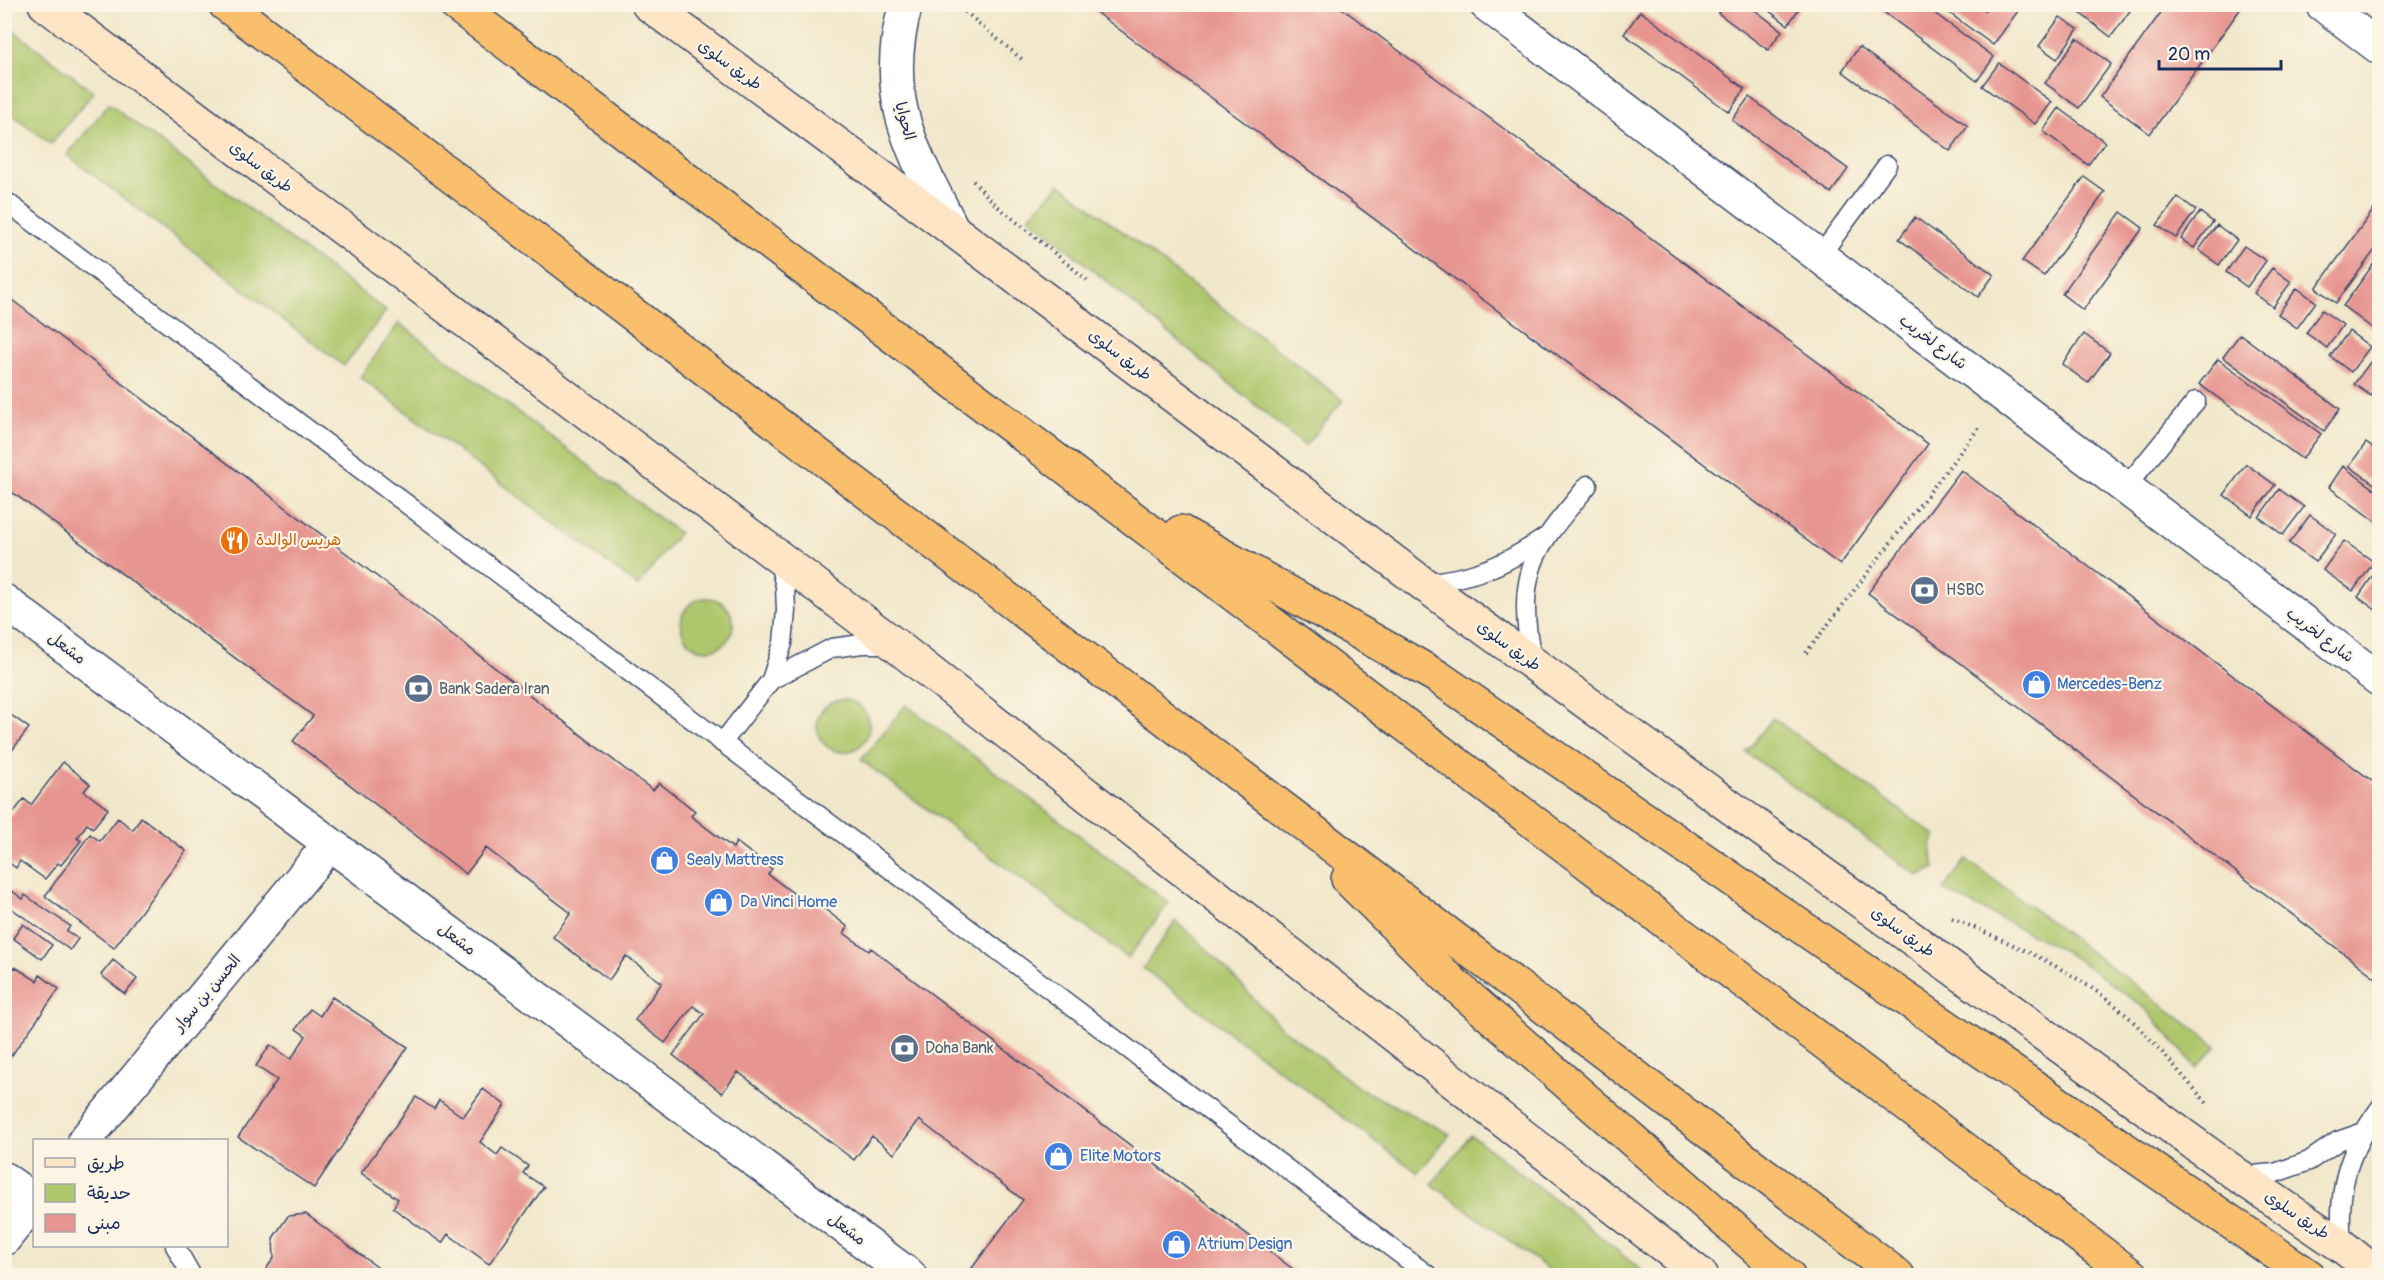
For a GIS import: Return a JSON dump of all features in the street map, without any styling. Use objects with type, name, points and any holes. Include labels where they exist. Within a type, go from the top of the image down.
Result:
[{"type":"highway","points":[[225,4],[1898,1275]]},
{"type":"highway","points":[[455,4],[2132,1275]]},
{"type":"highway","points":[[1072,471],[1438,677],[2309,1275]]},
{"type":"highway","points":[[1253,784],[1455,985],[1788,1275]]},
{"type":"main road","name":"طريق سلوى","points":[[45,4],[778,559],[894,644],[1702,1275]]},
{"type":"main road","name":"طريق سلوى","points":[[648,4],[1422,583],[2239,1176],[2342,1246],[2379,1275]]},
{"type":"street","name":"الحوايا","points":[[906,4],[899,30],[895,69],[899,106],[909,141],[953,230]]},
{"type":"street","name":"شارع لخريب","points":[[1486,4],[2379,680]]},
{"type":"street","points":[[2332,7],[2379,48]]},
{"type":"street","name":"مشعل","points":[[4,601],[910,1275]]},
{"type":"street","name":"الحسن بن سوار","points":[[97,1136],[329,845]]},
{"type":"street","points":[[4,1179],[33,1200]]},
{"type":"street","points":[[4,1239],[33,1202]]},
{"type":"lane","points":[[1820,256],[1887,165]]},
{"type":"lane","points":[[4,201],[1429,1275]]},
{"type":"lane","points":[[2125,488],[2196,401]]},
{"type":"lane","points":[[1533,663],[1526,631],[1526,600],[1531,569],[1548,536],[1588,485]]},
{"type":"lane","points":[[1422,583],[1455,580],[1486,571],[1517,557],[1548,536]]},
{"type":"lane","points":[[722,744],[771,680],[783,643],[786,611],[785,586],[778,559]]},
{"type":"lane","points":[[771,680],[832,648],[862,644],[894,644]]},
{"type":"lane","points":[[2342,1246],[2339,1215],[2342,1185],[2361,1133],[2379,1108]]},
{"type":"lane","points":[[2239,1176],[2275,1173],[2309,1161],[2338,1141],[2361,1133]]},
{"type":"lane","points":[[177,1247],[192,1275]]},
{"type":"path","points":[[956,4],[1025,62]]},
{"type":"path","points":[[971,180],[995,204],[1096,287]]},
{"type":"path","points":[[1806,653],[2004,396]]},
{"type":"path","points":[[1949,917],[2064,970],[2123,1012],[2153,1041],[2212,1108]]},
{"type":"green space","points":[[5,24],[94,92],[51,144],[5,109]]},
{"type":"green space","points":[[109,104],[386,311],[344,366],[67,155]]},
{"type":"green space","points":[[1060,184],[1343,400],[1305,446],[1029,217]]},
{"type":"green space","points":[[399,323],[679,533],[638,586],[360,377]]},
{"type":"green space","points":[[707,598],[721,602],[729,610],[733,624],[729,638],[721,646],[707,650],[693,646],[685,638],[681,624],[685,610],[693,602]]},
{"type":"green space","points":[[843,700],[857,704],[865,712],[869,726],[865,740],[857,748],[843,752],[829,748],[821,740],[817,726],[821,712],[829,704]]},
{"type":"green space","points":[[906,705],[1169,903],[1128,958],[861,760]]},
{"type":"green space","points":[[1773,718],[1936,836],[1931,846],[1935,868],[1918,876],[1746,752]]},
{"type":"green space","points":[[1966,859],[2217,1046],[2196,1068],[2147,1010],[2091,969],[2061,949],[1943,890]]},
{"type":"green space","points":[[1175,921],[1199,941],[1279,1025],[1359,1088],[1450,1134],[1418,1173],[1143,968]]},
{"type":"green space","points":[[1471,1135],[1647,1275],[1556,1275],[1432,1184]]},
{"type":"building","points":[[1085,4],[1336,4],[1928,444],[1840,565]]},
{"type":"building","points":[[1724,4],[1747,4],[1782,31],[1768,50],[1718,13]]},
{"type":"building","points":[[1760,4],[1802,4],[1788,25]]},
{"type":"building","points":[[1885,4],[1922,4],[1994,57],[1977,81],[1881,10]]},
{"type":"building","points":[[1937,4],[1978,4],[1985,10],[1988,4],[2017,4],[2021,7],[1993,45]]},
{"type":"building","points":[[2068,4],[2135,4],[2111,37]]},
{"type":"building","points":[[2167,4],[2244,4],[2150,134],[2100,97]]},
{"type":"building","points":[[1640,11],[1745,89],[1729,112],[1624,34]]},
{"type":"building","points":[[2060,17],[2078,29],[2057,59],[2039,46]]},
{"type":"building","points":[[2077,38],[2111,64],[2079,108],[2045,83]]},
{"type":"building","points":[[1859,47],[1968,126],[1950,151],[1842,71]]},
{"type":"building","points":[[1999,63],[2052,102],[2035,124],[1982,86]]},
{"type":"building","points":[[1749,97],[1848,169],[1831,193],[1732,120]]},
{"type":"building","points":[[2059,108],[2105,142],[2088,165],[2043,131]]},
{"type":"building","points":[[2084,177],[2105,192],[2044,276],[2022,261]]},
{"type":"building","points":[[2178,197],[2196,210],[2176,238],[2157,225]]},
{"type":"building","points":[[2380,201],[2380,243],[2336,303],[2316,288]]},
{"type":"building","points":[[2121,212],[2143,228],[2083,310],[2062,294]]},
{"type":"building","points":[[2200,212],[2213,222],[2194,248],[2181,239]]},
{"type":"building","points":[[1915,217],[1994,275],[1978,297],[1899,239]]},
{"type":"building","points":[[2217,225],[2237,240],[2219,265],[2199,250]]},
{"type":"building","points":[[2244,246],[2266,261],[2247,287],[2226,272]]},
{"type":"building","points":[[2380,255],[2380,334],[2343,306]]},
{"type":"building","points":[[2272,268],[2291,282],[2273,307],[2254,293]]},
{"type":"building","points":[[2297,288],[2316,302],[2297,328],[2278,314]]},
{"type":"building","points":[[4,294],[404,597],[639,780],[653,790],[659,783],[695,811],[691,816],[733,848],[736,842],[772,869],[768,874],[810,906],[814,901],[848,927],[844,933],[869,951],[871,948],[1302,1276],[973,1276],[969,1272],[1023,1200],[919,1120],[894,1154],[872,1136],[854,1160],[738,1072],[722,1093],[673,1055],[704,1014],[693,1006],[665,1043],[635,1020],[662,983],[626,956],[609,980],[553,937],[571,913],[486,848],[466,874],[293,741],[313,716],[4,486]]},
{"type":"building","points":[[2322,310],[2343,325],[2327,348],[2306,333]]},
{"type":"building","points":[[2349,331],[2370,347],[2351,372],[2330,356]]},
{"type":"building","points":[[2084,334],[2110,353],[2088,383],[2062,364]]},
{"type":"building","points":[[2240,334],[2340,409],[2324,431],[2223,357]]},
{"type":"building","points":[[2374,357],[2380,361],[2380,384],[2371,396],[2354,384]]},
{"type":"building","points":[[2218,359],[2321,434],[2302,459],[2199,384]]},
{"type":"building","points":[[2366,443],[2380,453],[2380,488],[2349,466]]},
{"type":"building","points":[[2246,464],[2275,485],[2252,516],[2224,495]]},
{"type":"building","points":[[2343,466],[2380,493],[2380,525],[2329,487]]},
{"type":"building","points":[[1961,470],[2380,787],[2380,981],[1868,593]]},
{"type":"building","points":[[2279,489],[2304,507],[2283,535],[2259,517]]},
{"type":"building","points":[[2310,515],[2336,534],[2315,562],[2289,543]]},
{"type":"building","points":[[2344,541],[2374,562],[2353,591],[2323,570]]},
{"type":"building","points":[[2376,571],[2380,573],[2380,613],[2358,597]]},
{"type":"building","points":[[4,710],[29,728],[4,761]]},
{"type":"building","points":[[63,762],[90,784],[84,791],[108,809],[93,828],[87,824],[77,838],[81,841],[61,865],[58,863],[45,879],[20,861],[16,868],[4,859],[4,825],[24,799],[31,805]]},
{"type":"building","points":[[141,817],[186,851],[114,948],[45,896],[90,834],[100,841],[118,818],[133,830]]},
{"type":"building","points":[[12,891],[23,899],[25,895],[70,926],[67,931],[78,939],[70,950],[4,903]]},
{"type":"building","points":[[23,924],[52,945],[42,959],[13,938]]},
{"type":"building","points":[[113,960],[137,979],[125,994],[101,975]]},
{"type":"building","points":[[15,967],[37,981],[40,975],[59,989],[4,1066],[4,982]]},
{"type":"building","points":[[332,997],[408,1047],[314,1188],[238,1137],[277,1080],[256,1066],[270,1045],[291,1059],[306,1036],[296,1029],[310,1009],[320,1016]]},
{"type":"building","points":[[483,1089],[505,1105],[480,1142],[497,1155],[502,1148],[528,1166],[523,1173],[544,1187],[489,1264],[448,1234],[442,1243],[393,1208],[398,1199],[361,1173],[416,1097],[434,1109],[439,1100],[463,1117]]},
{"type":"building","points":[[306,1214],[389,1276],[261,1276],[274,1258],[273,1238],[288,1216]]},
{"type":"place","name":"هريس الوالدة","points":[[235,540]]},
{"type":"place","name":"HSBC","points":[[1925,590]]},
{"type":"place","name":"Mercedes-Benz","points":[[2036,684]]},
{"type":"place","name":"Bank Sadera Iran","points":[[418,689]]},
{"type":"place","name":"Sealy Mattress","points":[[665,860]]},
{"type":"place","name":"Da Vinci Home","points":[[719,902]]},
{"type":"place","name":"Doha Bank","points":[[904,1048]]},
{"type":"place","name":"Elite Motors","points":[[1059,1156]]},
{"type":"place","name":"Atrium Design","points":[[1176,1244]]}]
